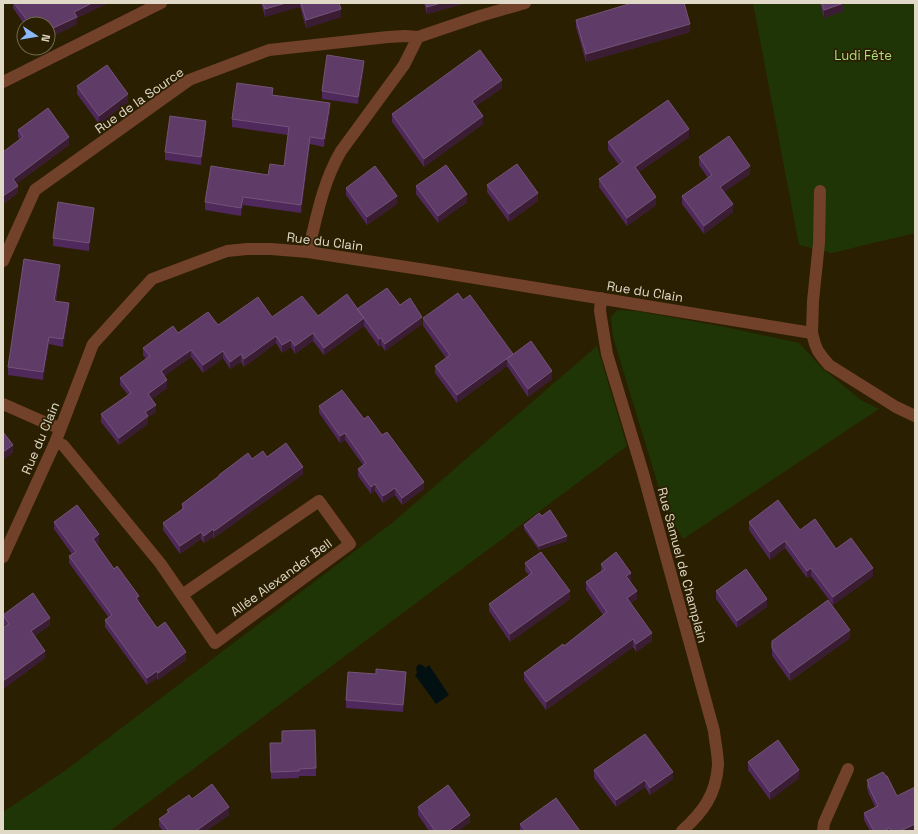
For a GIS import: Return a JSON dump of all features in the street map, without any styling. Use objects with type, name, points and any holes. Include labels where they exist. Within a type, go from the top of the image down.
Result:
[{"type":"street","points":[[3,82],[161,3]]},
{"type":"street","points":[[308,252],[322,192],[334,162],[404,65],[418,37],[480,16],[525,3]]},
{"type":"street","name":"Rue de la Source","points":[[3,261],[34,190],[189,80],[269,50],[388,37],[418,37]]},
{"type":"street","points":[[820,191],[819,243],[813,300],[812,333],[815,344],[818,351],[829,365],[896,407],[915,416]]},
{"type":"street","name":"Rue du Clain","points":[[3,557],[55,443],[93,344],[152,279],[226,251],[247,248],[308,252],[812,333]]},
{"type":"street","name":"Rue Samuel de Champlain","points":[[601,298],[600,311],[607,354],[643,473],[715,738],[718,765],[714,788],[703,810],[682,831]]},
{"type":"street","points":[[3,404],[60,428]]},
{"type":"street","name":"Allée Alexander Bell","points":[[55,443],[63,445],[160,563],[182,595],[215,642],[350,544],[319,501],[182,595]]},
{"type":"street","points":[[823,831],[824,823],[848,769]]},
{"type":"green space","name":"Ludi Fête","points":[[753,3],[915,3],[915,233],[832,253],[799,245]]},
{"type":"green space","points":[[617,310],[636,311],[720,326],[799,343],[823,369],[861,400],[879,409],[683,539],[674,524],[658,485],[613,337],[611,317]]},
{"type":"green space","points":[[597,346],[627,446],[110,831],[3,831],[3,812],[66,770],[392,523]]},
{"type":"shaded area","points":[[419,664],[425,668],[429,665],[449,695],[436,704],[415,675],[417,673],[416,668]]},
{"type":"building","points":[[14,3],[92,3],[74,12],[77,17],[56,27],[56,16],[24,16]]},
{"type":"building","points":[[263,3],[286,3],[265,9]]},
{"type":"building","points":[[301,3],[339,3],[341,9],[306,20]]},
{"type":"building","points":[[426,3],[441,3],[427,7]]},
{"type":"building","points":[[632,3],[684,3],[690,24],[586,54],[576,20]]},
{"type":"building","points":[[822,3],[844,3],[824,10]]},
{"type":"building","points":[[480,50],[502,80],[472,101],[483,116],[424,159],[392,114]]},
{"type":"building","points":[[327,55],[364,61],[358,97],[322,91]]},
{"type":"building","points":[[107,65],[128,94],[99,116],[77,86]]},
{"type":"building","points":[[237,83],[273,88],[272,95],[330,103],[324,139],[310,137],[301,205],[243,197],[241,208],[205,202],[211,166],[268,175],[270,164],[284,166],[289,127],[232,119]]},
{"type":"building","points":[[668,100],[689,129],[635,167],[656,197],[627,218],[599,179],[623,162],[608,142]]},
{"type":"building","points":[[48,108],[69,137],[13,179],[18,186],[3,196],[3,152],[23,137],[18,130]]},
{"type":"building","points":[[170,116],[206,121],[201,157],[165,152]]},
{"type":"building","points":[[729,136],[750,166],[720,187],[733,204],[704,226],[682,196],[712,175],[699,157]]},
{"type":"building","points":[[517,164],[538,193],[509,214],[487,185]]},
{"type":"building","points":[[446,165],[467,194],[438,216],[416,186]]},
{"type":"building","points":[[375,166],[397,196],[367,217],[346,188]]},
{"type":"building","points":[[58,202],[94,208],[89,243],[53,238]]},
{"type":"building","points":[[24,259],[60,265],[54,301],[69,303],[63,339],[49,337],[43,372],[8,367]]},
{"type":"building","points":[[387,288],[400,305],[410,298],[422,317],[385,344],[381,338],[379,339],[357,309]]},
{"type":"building","points":[[458,293],[463,300],[470,295],[513,354],[457,395],[435,366],[450,355],[423,318]]},
{"type":"building","points":[[347,294],[364,318],[324,348],[313,333],[295,346],[291,340],[282,345],[276,336],[244,359],[241,354],[230,362],[223,351],[203,365],[191,350],[161,371],[167,380],[148,394],[156,405],[145,412],[148,416],[119,438],[101,414],[131,393],[120,378],[150,356],[143,348],[173,326],[178,333],[208,312],[218,325],[258,297],[272,317],[302,296],[318,316]]},
{"type":"building","points":[[531,341],[552,371],[528,389],[507,359]]},
{"type":"building","points":[[342,390],[364,419],[368,416],[382,435],[387,432],[424,482],[402,498],[395,488],[383,496],[375,484],[371,487],[358,469],[366,463],[345,433],[340,436],[319,406]]},
{"type":"building","points":[[3,432],[13,445],[3,452]]},
{"type":"building","points":[[286,443],[303,467],[214,531],[213,529],[204,536],[201,532],[180,546],[163,523],[184,508],[182,504],[248,453],[252,459],[263,451],[267,457]]},
{"type":"building","points":[[778,500],[800,530],[815,519],[836,549],[851,538],[873,568],[833,597],[811,568],[807,571],[785,541],[770,552],[749,522]]},
{"type":"building","points":[[77,505],[99,534],[93,539],[114,569],[117,566],[139,596],[136,598],[157,628],[165,622],[186,652],[158,673],[157,671],[147,678],[105,620],[112,615],[69,556],[76,552],[54,522]]},
{"type":"building","points":[[550,510],[567,536],[539,546],[524,525],[539,513],[542,516]]},
{"type":"building","points":[[541,552],[570,591],[510,634],[489,604],[532,573],[525,563]]},
{"type":"building","points":[[616,552],[631,573],[626,576],[637,591],[627,598],[652,633],[636,644],[633,639],[546,702],[524,673],[563,644],[564,646],[607,612],[586,582],[605,569],[601,564]]},
{"type":"building","points":[[746,569],[767,599],[737,621],[716,591]]},
{"type":"building","points":[[33,593],[50,618],[31,631],[45,651],[3,681],[3,628],[9,624],[3,615]]},
{"type":"building","points":[[828,600],[850,630],[790,673],[772,648],[772,641]]},
{"type":"building","points":[[376,669],[406,672],[403,705],[346,700],[348,672],[376,674]]},
{"type":"building","points":[[315,730],[316,768],[299,769],[299,771],[271,772],[270,743],[282,743],[282,731]]},
{"type":"building","points":[[645,734],[673,772],[650,788],[645,780],[616,800],[594,770]]},
{"type":"building","points":[[778,740],[799,770],[770,792],[748,762]]},
{"type":"building","points":[[883,772],[887,776],[897,796],[915,787],[915,824],[900,831],[891,831],[890,828],[884,831],[874,831],[864,813],[878,806],[867,780]]},
{"type":"building","points":[[212,784],[229,807],[196,831],[169,831],[159,819],[169,812],[167,810],[189,795],[192,799]]},
{"type":"building","points":[[448,785],[470,815],[448,831],[435,831],[418,807]]},
{"type":"building","points":[[556,798],[580,831],[526,831],[520,824]]}]
